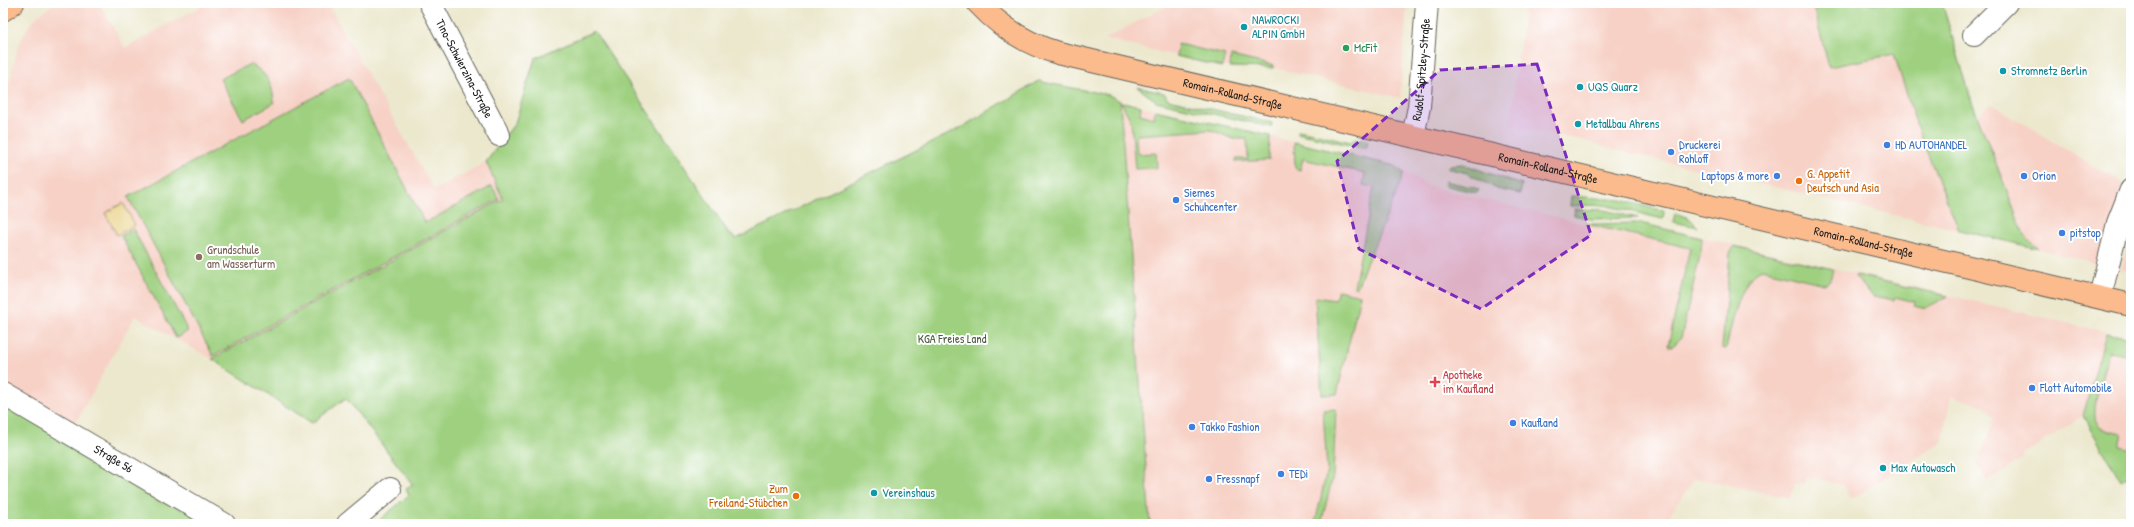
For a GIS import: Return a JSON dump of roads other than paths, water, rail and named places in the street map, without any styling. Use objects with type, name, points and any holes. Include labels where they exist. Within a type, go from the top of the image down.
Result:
[{"type":"main road","points":[[3,10],[13,3]]},
{"type":"main road","name":"Romain-Rolland-Straße","points":[[978,3],[1001,24],[1018,36],[1045,49],[2131,304]]},
{"type":"street","name":"Tino-Schwierzina-Straße","points":[[430,3],[499,135]]},
{"type":"street","name":"Rudolf-Spitzley-Straße","points":[[1413,136],[1419,107],[1427,3]]},
{"type":"street","points":[[1974,35],[2006,3]]},
{"type":"street","points":[[2100,297],[2118,223],[2131,190]]},
{"type":"street","name":"Straße 56","points":[[3,394],[224,524]]},
{"type":"street","points":[[348,524],[390,489]]},
{"type":"tram line","points":[[3,10],[11,3]]},
{"type":"place","name":"NAWROCKI ALPIN GmbH","points":[[1244,27]]},
{"type":"place","name":"McFit","points":[[1346,48]]},
{"type":"place","name":"Stromnetz Berlin","points":[[2003,71]]},
{"type":"place","name":"UQS Quarz","points":[[1580,87]]},
{"type":"place","name":"Metallbau Ahrens","points":[[1578,124]]},
{"type":"place","name":"HD AUTOHANDEL","points":[[1887,145]]},
{"type":"place","name":"Druckerei Rohloff","points":[[1671,152]]},
{"type":"place","name":"Laptops & more","points":[[1777,176]]},
{"type":"place","name":"Orion","points":[[2024,176]]},
{"type":"place","name":"G. Appetit Deutsch und Asia","points":[[1799,181]]},
{"type":"place","name":"Siemes Schuhcenter","points":[[1176,200]]},
{"type":"place","name":"pitstop","points":[[2062,233]]},
{"type":"place","name":"Grundschule am Wasserturm","points":[[199,257]]},
{"type":"place","name":"Apotheke im Kaufland","points":[[1435,382]]},
{"type":"place","name":"Flott Automobile","points":[[2032,388]]},
{"type":"place","name":"Kaufland","points":[[1513,423]]},
{"type":"place","name":"Takko Fashion","points":[[1192,427]]},
{"type":"place","name":"Max Autowasch","points":[[1883,468]]},
{"type":"place","name":"TEDi","points":[[1281,474]]},
{"type":"place","name":"Fressnapf","points":[[1209,479]]},
{"type":"place","name":"Vereinshaus","points":[[874,493]]},
{"type":"place","name":"Zum Freiland-Stübchen","points":[[796,496]]},
{"type":"park label","name":"KGA Freies Land","points":[[952,339]]}]
